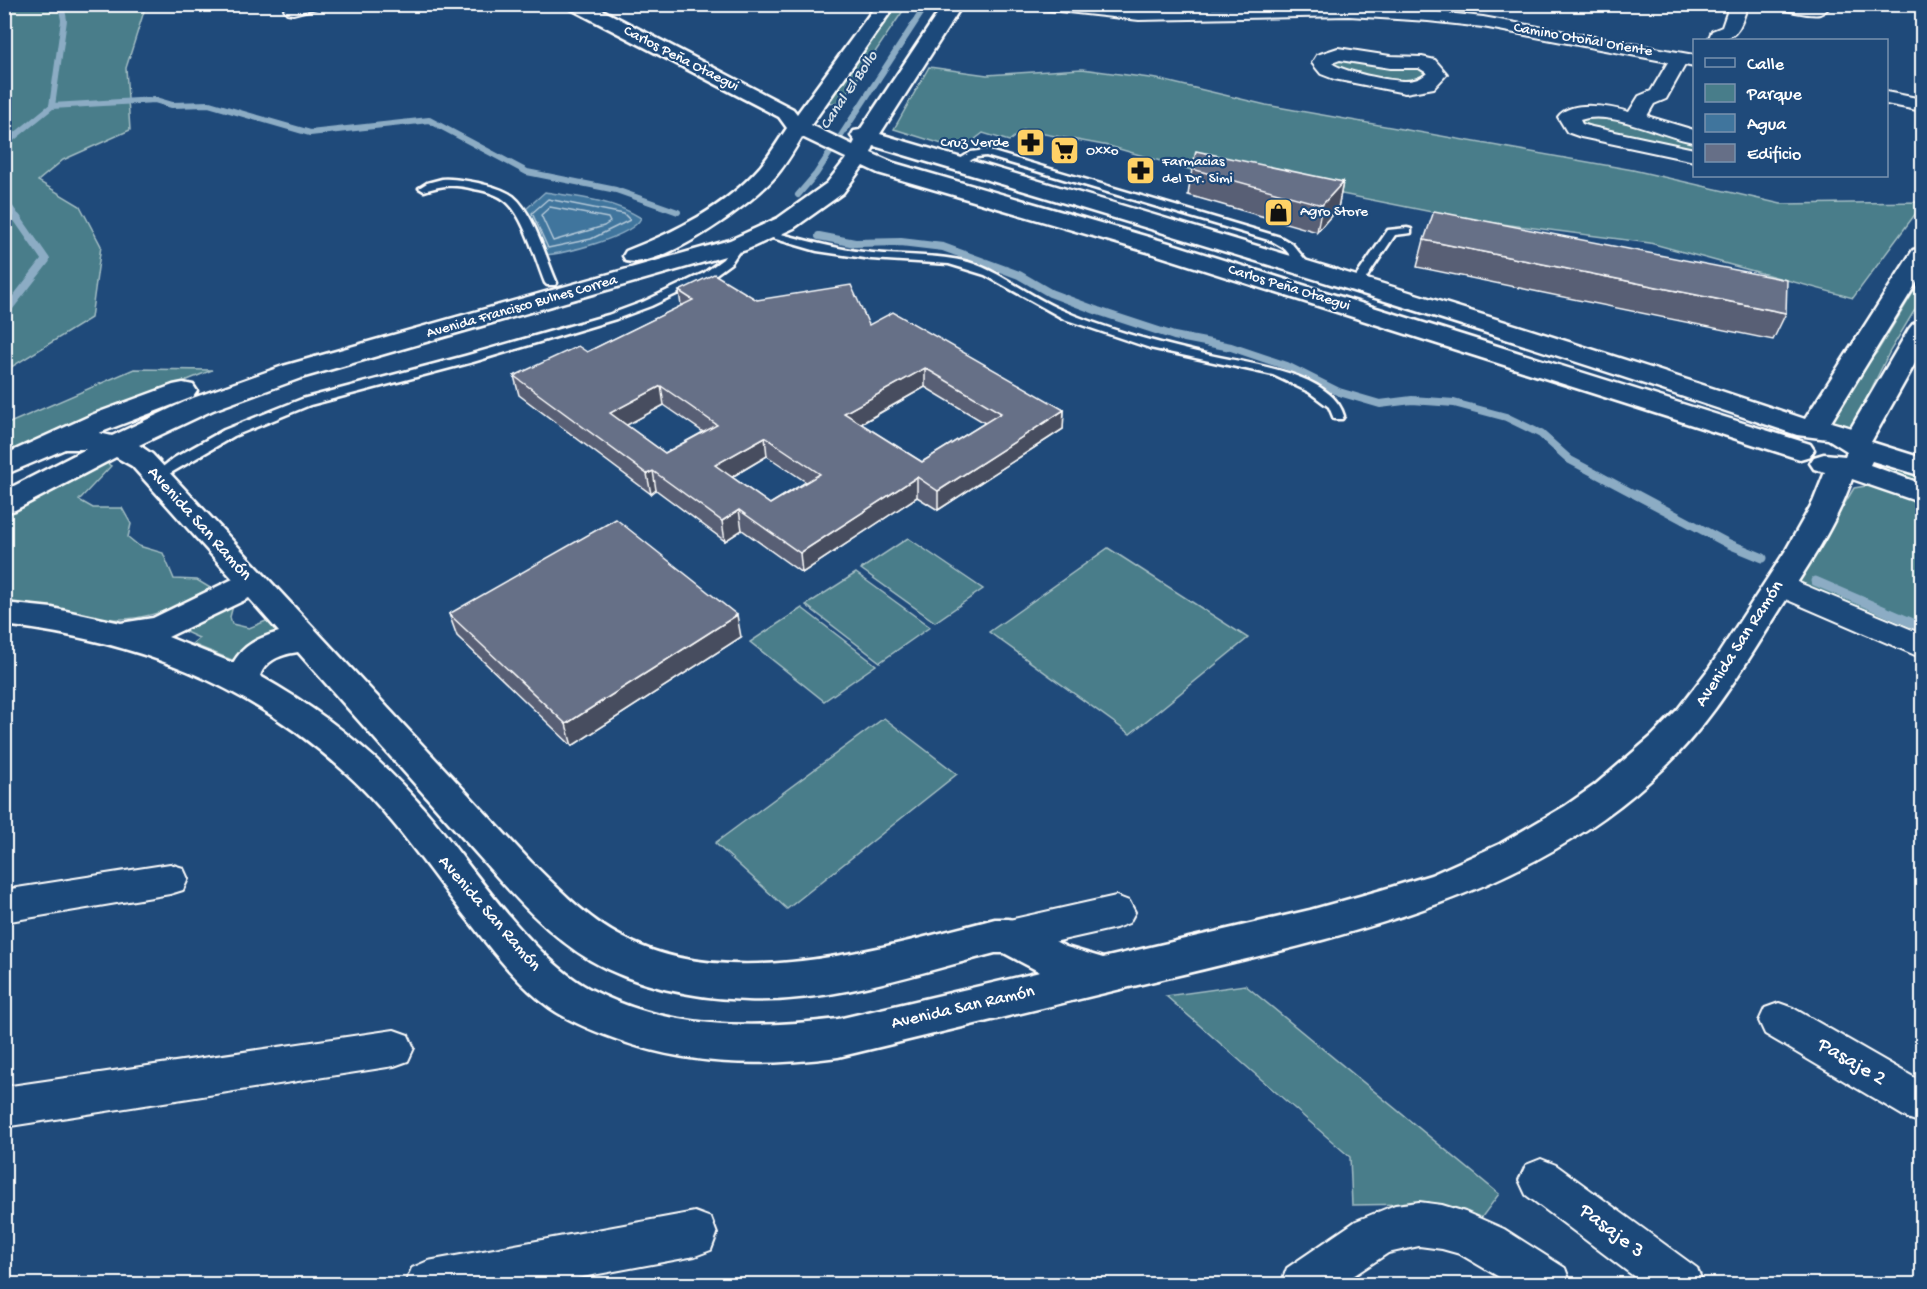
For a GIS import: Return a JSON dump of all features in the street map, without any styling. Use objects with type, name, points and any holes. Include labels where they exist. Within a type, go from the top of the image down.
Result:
[{"type":"street","name":"Carlos Peña Otaegui","points":[[576,4],[804,122],[856,144],[957,164],[1168,238],[1202,261],[1806,436]]},
{"type":"street","name":"Avenida Francisco Bulnes Correa","points":[[4,466],[59,440],[161,398],[241,371],[551,283],[641,254],[692,230],[736,201],[761,178],[804,122],[887,4]]},
{"type":"street","name":"Avenida Francisco Bulnes Correa","points":[[4,503],[116,444],[203,404],[292,372],[738,244],[766,233],[820,201],[846,175],[856,144],[954,4]]},
{"type":"street","name":"Camino Otoñal Oriente","points":[[1041,4],[1116,14],[1192,9],[1402,13],[1455,18],[1650,60],[1687,59]]},
{"type":"street","points":[[1730,37],[1739,4]]},
{"type":"street","points":[[1781,4],[1822,12]]},
{"type":"street","points":[[1402,13],[1435,69],[1437,74],[1427,84],[1405,87],[1341,75],[1328,70],[1322,63],[1329,57],[1347,54],[1393,63],[1421,46]]},
{"type":"street","points":[[1444,33],[1455,18]]},
{"type":"street","points":[[1635,119],[1642,93],[1659,95],[1687,59]]},
{"type":"street","points":[[1888,98],[1923,105]]},
{"type":"street","points":[[1693,135],[1635,119],[1582,112],[1568,117],[1574,128],[1588,133],[1693,155]]},
{"type":"street","name":"Carlos Peña Otaegui","points":[[856,144],[886,168],[1168,238],[1218,242],[1608,362],[1806,436]]},
{"type":"street","points":[[1202,261],[1197,255],[1198,248],[1207,243],[1218,242]]},
{"type":"street","points":[[1923,255],[1806,436],[1819,462],[1851,456],[1923,467]]},
{"type":"street","name":"Avenida San Ramón","points":[[4,614],[114,633],[176,652],[242,681],[314,727],[358,763],[404,811],[506,938],[539,973],[572,999],[609,1018],[647,1032],[689,1040],[733,1044],[808,1042],[838,1038],[1310,927],[1381,907],[1444,886],[1509,857],[1611,795],[1654,758],[1722,678],[1780,585],[1835,490],[1851,456],[1923,329]]},
{"type":"street","name":"Avenida San Ramón","points":[[59,440],[89,440],[116,444],[142,460],[518,873],[563,917],[589,938],[615,954],[686,976],[726,982],[767,983],[808,980],[850,973],[995,936],[1009,936],[1116,912]]},
{"type":"street","points":[[1851,456],[1923,494]]},
{"type":"street","points":[[114,633],[131,634],[160,628],[252,583]]},
{"type":"street","points":[[1780,585],[1923,647]]},
{"type":"street","points":[[242,681],[245,668],[255,656],[279,644],[304,640]]},
{"type":"street","points":[[4,906],[170,879]]},
{"type":"street","name":"Avenida San Ramón","points":[[1009,936],[1056,962],[1100,975]]},
{"type":"street","name":"Pasaje 2","points":[[1779,1021],[1923,1104]]},
{"type":"street","points":[[4,1107],[394,1048]]},
{"type":"street","name":"Pasaje 3","points":[[1541,1179],[1681,1284]]},
{"type":"street","points":[[1304,1284],[1372,1237],[1401,1227],[1421,1224],[1442,1226],[1477,1238],[1549,1284]]},
{"type":"street","points":[[428,1284],[695,1234]]},
{"type":"lane","points":[[957,164],[975,153],[986,153],[1276,239],[1288,246],[1307,269]]},
{"type":"lane","points":[[423,188],[438,181],[452,180],[504,195],[515,204],[551,283]]},
{"type":"lane","points":[[1357,284],[1392,232],[1407,231]]},
{"type":"lane","points":[[766,233],[817,248],[871,256],[949,261],[965,265],[989,273],[1024,295],[1068,317],[1154,345],[1236,365],[1276,372],[1313,389],[1335,405],[1338,416]]},
{"type":"lane","points":[[157,477],[179,461],[230,433],[306,402],[491,352],[612,317],[647,304],[708,275],[727,261],[738,244]]},
{"type":"green space","points":[[5,5],[146,5],[126,68],[130,130],[63,160],[38,181],[80,206],[101,246],[91,318],[5,371]]},
{"type":"green space","points":[[890,5],[907,5],[840,104],[826,102]]},
{"type":"green space","points":[[1333,58],[1413,63],[1430,70],[1429,77],[1409,85],[1343,73],[1326,63]]},
{"type":"green space","points":[[929,67],[987,75],[1082,69],[1157,79],[1266,105],[1633,170],[1781,204],[1922,202],[1922,205],[1853,298],[1650,243],[1472,220],[1267,179],[1246,186],[1109,146],[1023,130],[1009,141],[983,133],[961,150],[894,129]]},
{"type":"green space","points":[[1581,115],[1624,119],[1693,138],[1693,150],[1578,126]]},
{"type":"green space","points":[[1922,278],[1922,298],[1890,351],[1853,426],[1841,427],[1831,420],[1855,378],[1877,352]]},
{"type":"green space","points":[[134,369],[212,370],[5,457],[5,425]]},
{"type":"green space","points":[[99,458],[111,466],[79,500],[93,508],[122,508],[131,524],[128,537],[139,546],[163,553],[174,579],[197,580],[212,589],[163,611],[124,619],[110,619],[31,605],[5,603],[4,511]]},
{"type":"green space","points":[[1874,459],[1922,474],[1922,487],[1876,471],[1871,465]]},
{"type":"green space","points":[[1872,485],[1922,504],[1922,638],[1797,584],[1854,488]]},
{"type":"green space","points":[[908,538],[983,589],[935,622],[861,569]]},
{"type":"green space","points":[[1108,548],[1248,638],[1130,734],[989,632]]},
{"type":"green space","points":[[856,573],[930,627],[880,662],[806,605]]},
{"type":"green space","points":[[234,602],[230,617],[232,624],[249,628],[271,619],[284,634],[232,660],[192,644],[199,638],[181,630]]},
{"type":"green space","points":[[802,608],[876,665],[824,701],[750,642]]},
{"type":"green space","points":[[884,718],[957,774],[787,909],[715,843]]},
{"type":"green space","points":[[1245,985],[1499,1194],[1479,1221],[1413,1204],[1352,1205],[1350,1157],[1166,996]]},
{"type":"water","points":[[545,192],[607,203],[641,218],[625,232],[612,238],[581,248],[543,255],[525,210]]},
{"type":"building","points":[[1196,151],[1343,182],[1322,205],[1192,169]]},
{"type":"building","points":[[1434,211],[1787,280],[1786,313],[1424,240]]},
{"type":"building","points":[[714,274],[757,300],[851,285],[869,325],[893,312],[1064,410],[938,491],[917,477],[800,553],[739,510],[722,521],[653,471],[647,474],[514,376],[578,346],[587,352],[693,300],[679,291]],"holes":[[[925,368],[1001,413],[922,462],[844,413]],[[661,386],[717,425],[665,453],[610,413]],[[765,437],[820,474],[770,504],[715,465]]]},
{"type":"building","points":[[616,519],[737,615],[566,724],[449,614]]},
{"type":"waterway","points":[[52,106],[64,20],[61,4]]},
{"type":"waterway","name":"Canal El Bollo","points":[[798,195],[816,174],[927,4]]},
{"type":"waterway","points":[[52,106],[155,100],[172,105],[209,104],[310,133],[429,120],[527,172],[616,190],[678,212]]},
{"type":"waterway","points":[[4,145],[52,106]]},
{"type":"waterway","points":[[4,199],[18,219]]},
{"type":"waterway","points":[[4,314],[46,260],[17,218]]},
{"type":"waterway","points":[[819,236],[855,243],[901,242],[943,247],[1019,275],[1050,293],[1098,311],[1174,336],[1231,347],[1287,366],[1339,392],[1380,404],[1412,400],[1454,403],[1506,417],[1541,434],[1570,460],[1638,496]]},
{"type":"waterway","points":[[1635,494],[1729,544],[1763,558]]},
{"type":"waterway","points":[[1815,581],[1922,627]]},
{"type":"place","name":"Cruz Verde","points":[[1030,143]]},
{"type":"place","name":"Oxxo","points":[[1065,151]]},
{"type":"place","name":"Farmacias del Dr. Simi","points":[[1141,171]]},
{"type":"place","name":"Agro Store","points":[[1279,212]]}]
